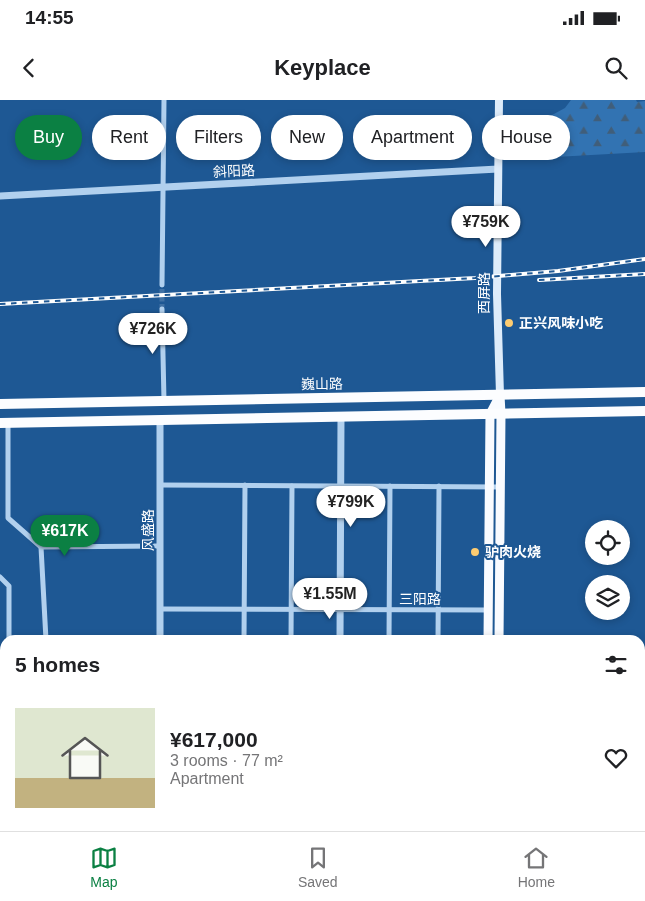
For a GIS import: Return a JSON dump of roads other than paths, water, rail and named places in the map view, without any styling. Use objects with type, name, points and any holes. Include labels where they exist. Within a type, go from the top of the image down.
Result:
[{"type":"highway","name":"巍山路","points":[[0,404],[645,392]]},
{"type":"highway","points":[[160,420],[164,401]]},
{"type":"highway","points":[[4,423],[645,411]]},
{"type":"main road","name":"西屏路","points":[[499,100],[497,294],[501,414],[499,635]]},
{"type":"main road","name":"西屏路","points":[[488,635],[490,414],[500,395]]},
{"type":"street","points":[[162,285],[164,100]]},
{"type":"street","name":"斜阳路","points":[[0,196],[498,169]]},
{"type":"street","points":[[162,309],[164,401]]},
{"type":"street","points":[[340,635],[341,417]]},
{"type":"street","name":"风盛路","points":[[160,420],[160,635]]},
{"type":"street","points":[[4,423],[8,518],[41,548],[160,546]]},
{"type":"street","points":[[160,485],[500,487]]},
{"type":"street","points":[[244,635],[245,485]]},
{"type":"street","points":[[291,635],[292,486]]},
{"type":"street","points":[[389,635],[390,486]]},
{"type":"street","points":[[438,635],[439,486]]},
{"type":"street","points":[[41,548],[46,635]]},
{"type":"street","points":[[0,577],[9,586],[9,635]]},
{"type":"street","name":"三阳路","points":[[160,609],[499,610]]},
{"type":"tunnel","points":[[162,285],[162,309]]},
{"type":"railway","points":[[0,304],[475,278],[558,271],[645,259]]},
{"type":"railway","points":[[539,280],[645,274]]},
{"type":"place","name":"正兴风味小吃","points":[[509,323]]},
{"type":"place","name":"驴肉火烧","points":[[475,552]]}]
